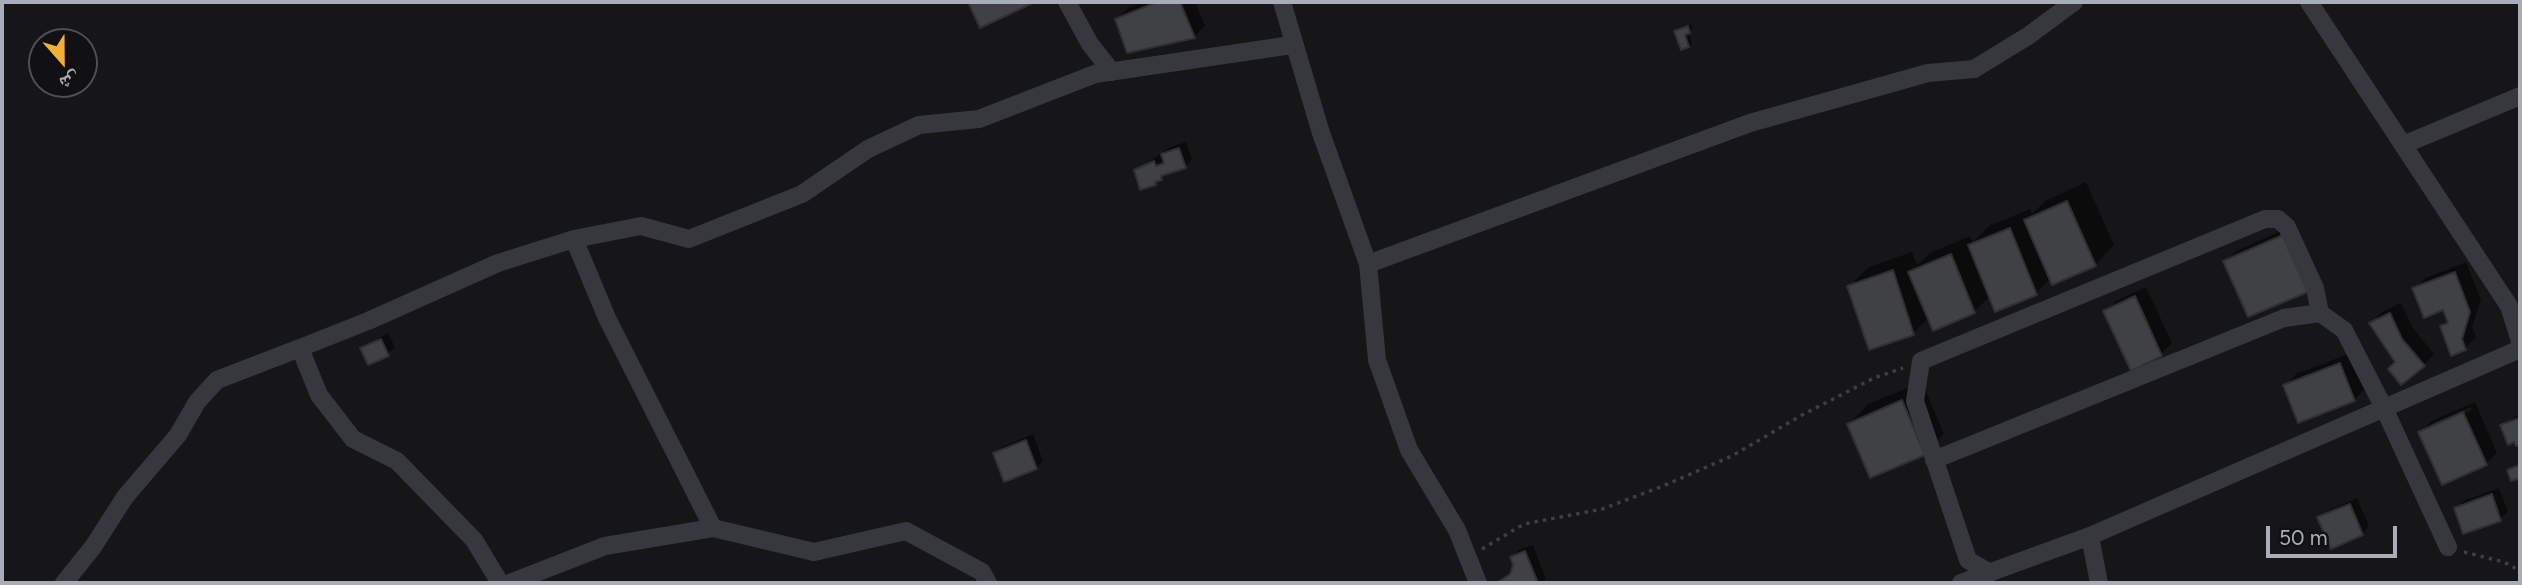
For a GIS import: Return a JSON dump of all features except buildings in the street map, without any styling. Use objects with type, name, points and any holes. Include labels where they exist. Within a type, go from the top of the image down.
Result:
[{"type":"street","points":[[1067,2],[1090,44],[1112,72]]},
{"type":"street","points":[[1282,2],[1293,45],[1368,264],[1377,360],[1409,450],[1457,530],[1478,583]]},
{"type":"street","points":[[1368,264],[1751,123],[1928,73],[1974,69],[2028,36],[2074,2]]},
{"type":"street","points":[[2309,2],[2509,306],[2520,341]]},
{"type":"street","points":[[64,583],[93,547],[125,498],[178,435],[197,402],[217,380],[368,321],[498,263],[574,239],[641,226],[689,239],[802,194],[868,149],[919,125],[979,119],[1095,74],[1293,45]]},
{"type":"street","points":[[2403,145],[2520,96]]},
{"type":"street","points":[[1990,573],[1968,560],[1914,401],[1921,361],[2265,219],[2278,219],[2287,227],[2315,288],[2320,313]]},
{"type":"street","points":[[574,239],[607,318],[713,528]]},
{"type":"street","points":[[1934,460],[2284,318],[2320,313],[2344,330],[2384,408],[2448,547]]},
{"type":"street","points":[[300,348],[319,395],[354,439],[397,461],[474,540],[500,583]]},
{"type":"street","points":[[1961,583],[2090,536],[2520,349]]},
{"type":"street","points":[[510,583],[605,546],[713,528],[814,552],[906,531],[982,572],[988,583]]},
{"type":"street","points":[[2090,536],[2099,583]]},
{"type":"path","points":[[1468,557],[1524,524],[1602,509],[1664,486],[1732,456],[1802,415],[1874,379],[1921,361]]},
{"type":"path","points":[[2448,547],[2504,562],[2520,571]]}]
